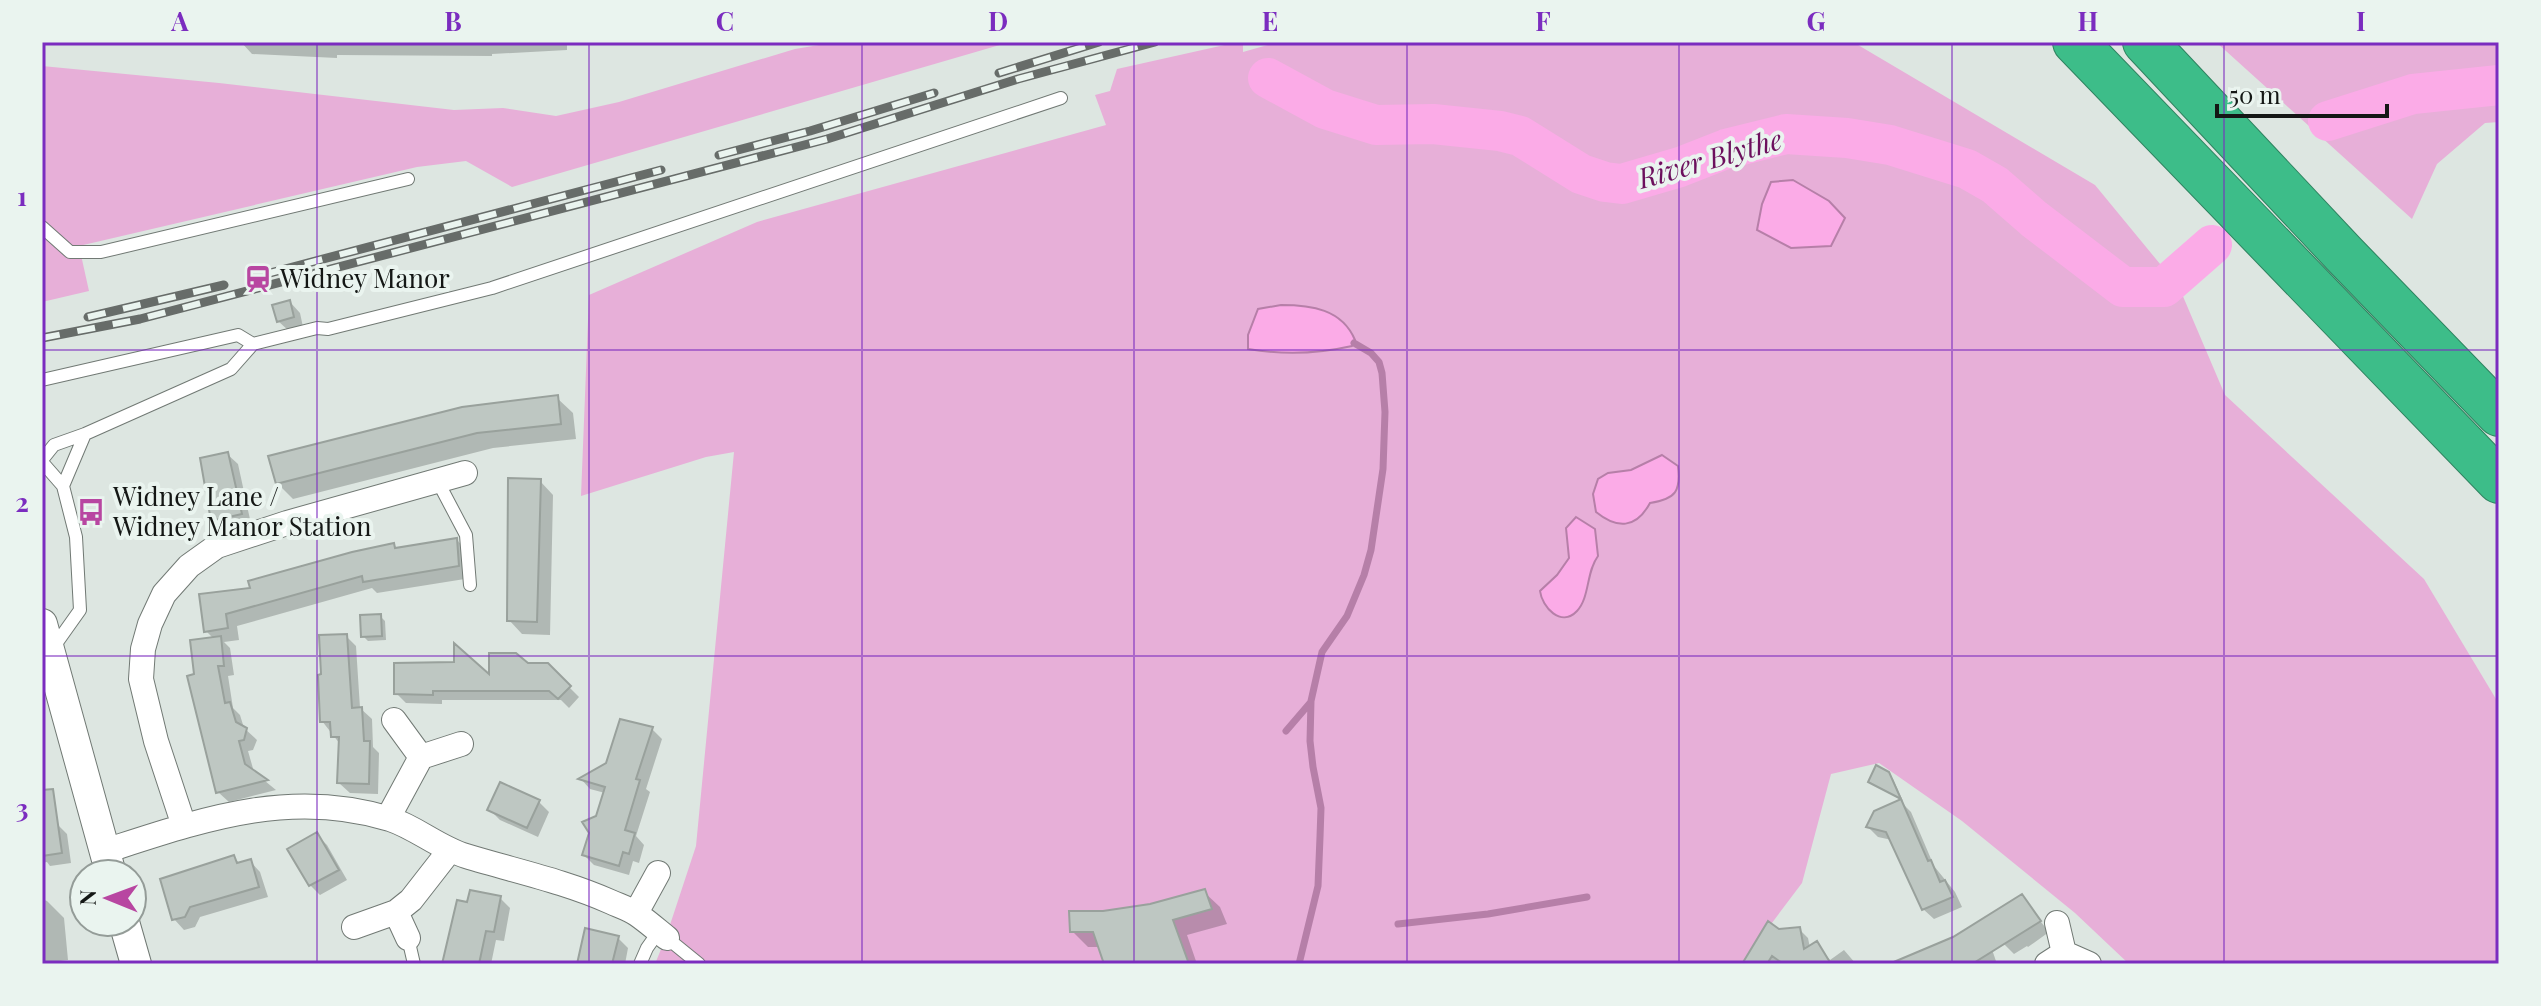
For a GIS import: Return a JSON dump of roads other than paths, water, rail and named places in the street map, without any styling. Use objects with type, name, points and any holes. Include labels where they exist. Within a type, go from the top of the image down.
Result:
[{"type":"highway","points":[[2075,42],[2499,481]]},
{"type":"highway","points":[[2145,42],[2499,414]]},
{"type":"street","points":[[184,826],[156,741],[141,679],[143,649],[164,594],[189,566],[217,546],[287,523],[428,490],[465,473]]},
{"type":"street","points":[[46,638],[107,858]]},
{"type":"street","points":[[394,720],[421,757]]},
{"type":"street","points":[[388,818],[421,757],[461,744]]},
{"type":"street","points":[[118,858],[184,826],[255,809],[289,805],[330,806],[388,818],[450,850],[579,887],[636,913],[663,934]]},
{"type":"street","points":[[354,927],[396,912],[411,900],[450,850]]},
{"type":"street","points":[[636,913],[658,873]]},
{"type":"street","points":[[396,912],[408,938]]},
{"type":"street","points":[[2057,923],[2055,959],[2089,964]]},
{"type":"street","points":[[129,938],[136,964]]},
{"type":"lane","points":[[46,638],[80,610],[76,537],[63,486],[42,461],[54,445],[231,369],[253,344],[317,328],[328,329],[492,288],[1061,98]]},
{"type":"lane","points":[[42,227],[70,252],[101,252],[408,179]]},
{"type":"lane","points":[[42,380],[238,335],[253,344]]},
{"type":"lane","points":[[63,486],[85,434]]},
{"type":"lane","points":[[428,490],[466,535],[470,585]]},
{"type":"lane","points":[[640,964],[647,948],[663,934],[699,964]]},
{"type":"lane","points":[[408,938],[414,964]]},
{"type":"waterway","name":"River Blythe","points":[[1268,78],[1325,109],[1376,125],[1433,124],[1520,136],[1581,174],[1622,184],[1726,149],[1786,134],[1847,138],[1890,145],[1967,169],[1995,185],[2123,287],[2164,287],[2212,245]]},
{"type":"waterway","name":"River Blythe","points":[[2328,121],[2413,94],[2499,85]]},
{"type":"waterway","points":[[1299,964],[1318,886],[1321,808],[1310,741],[1311,701],[1322,652],[1347,616],[1364,575],[1371,550],[1383,469],[1385,412],[1382,373],[1379,362],[1371,353],[1354,343]]},
{"type":"waterway","points":[[1286,731],[1310,703]]},
{"type":"waterway","points":[[1398,924],[1488,914],[1587,897]]},
{"type":"railway","points":[[999,73],[1099,42]]},
{"type":"railway","points":[[42,338],[140,319],[827,139],[1018,79],[1155,42]]},
{"type":"railway","points":[[719,155],[934,93]]},
{"type":"railway","points":[[270,273],[661,170]]},
{"type":"railway","points":[[88,317],[224,285]]},
{"type":"place","name":"Widney Manor","points":[[258,279]]},
{"type":"place","name":"Widney Lane / Widney Manor Station","points":[[91,512]]}]
